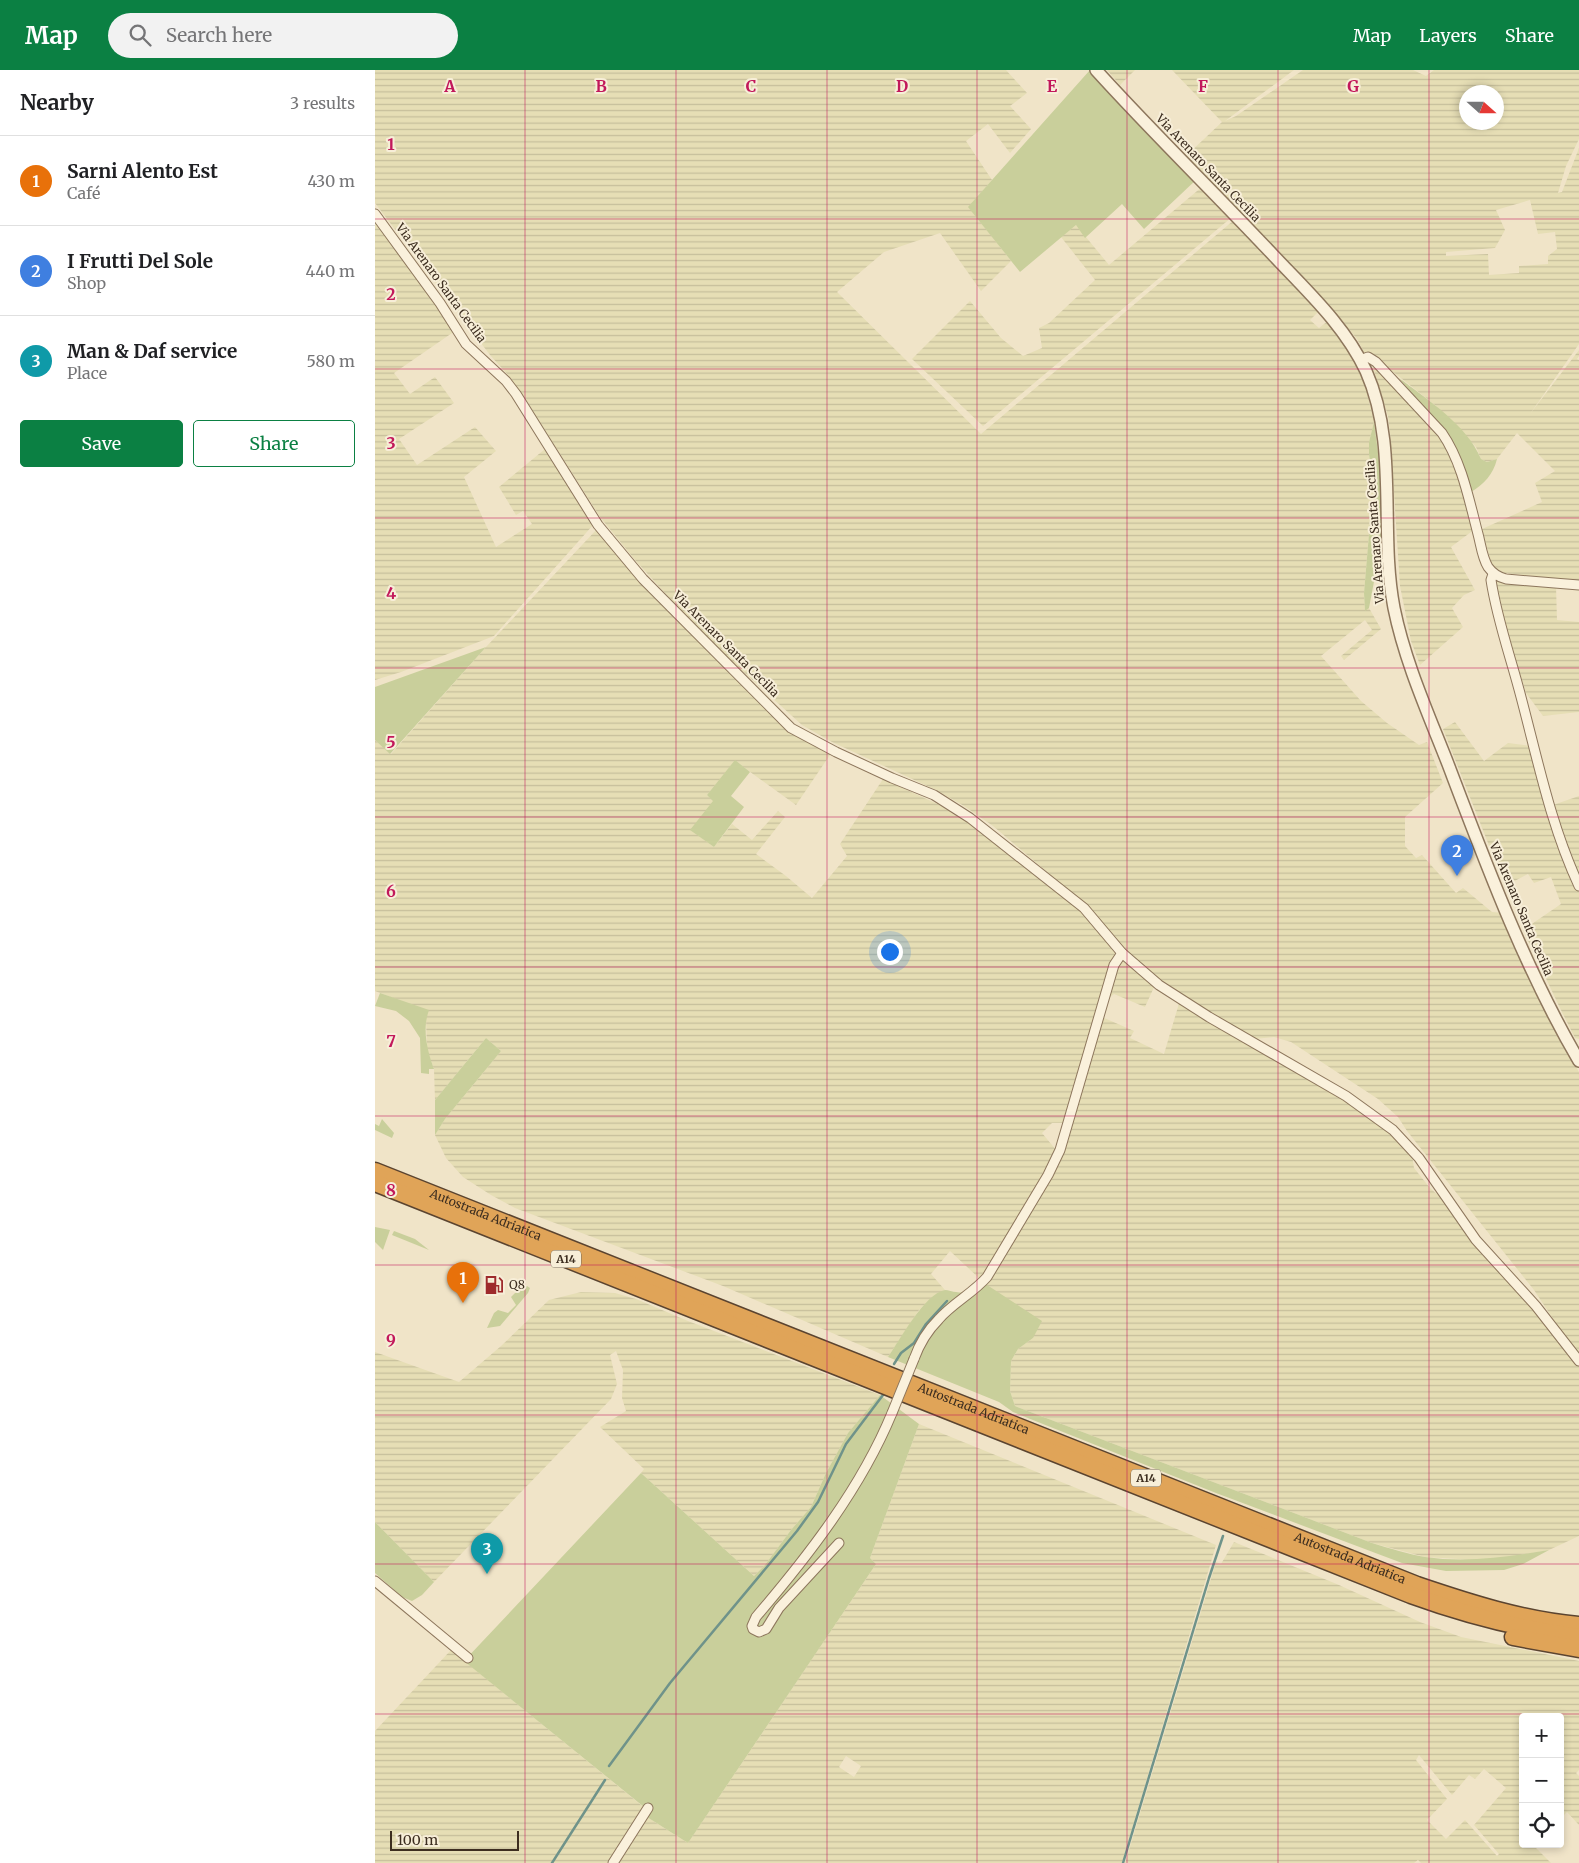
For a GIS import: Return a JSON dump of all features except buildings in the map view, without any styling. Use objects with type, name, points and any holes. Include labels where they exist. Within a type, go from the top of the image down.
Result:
[{"type":"highway","name":"Autostrada Adriatica","points":[[375,1170],[1417,1585],[1506,1612],[1579,1625]]},
{"type":"highway","name":"Autostrada Adriatica","points":[[375,1183],[1418,1598],[1468,1614],[1523,1628],[1579,1637]]},
{"type":"highway","points":[[1316,1558],[1323,1568],[1435,1614],[1520,1639],[1579,1650]]},
{"type":"street","name":"Via Arenaro Santa Cecilia","points":[[1097,70],[1135,113],[1314,298],[1345,336],[1361,360],[1371,385],[1381,422],[1390,584],[1403,644],[1462,802],[1531,969],[1547,1004],[1579,1061]]},
{"type":"street","name":"Via Arenaro Santa Cecilia","points":[[375,214],[440,303],[466,344],[506,381],[516,394],[598,525],[643,580],[791,728],[836,752],[934,795],[970,818],[1083,908],[1122,953],[1159,985],[1209,1017],[1346,1096],[1393,1130],[1419,1158],[1476,1240],[1536,1306],[1579,1361]]},
{"type":"street","points":[[1361,360],[1368,357],[1376,362],[1449,443],[1460,470],[1485,561],[1493,574],[1506,579],[1579,585]]},
{"type":"street","points":[[1493,574],[1491,580],[1503,635],[1555,825],[1579,886]]},
{"type":"street","points":[[839,1543],[779,1608],[766,1629],[759,1632],[753,1629],[753,1622],[756,1617],[820,1536],[865,1468],[892,1413],[917,1349],[939,1318],[978,1287],[987,1277],[1048,1175],[1060,1150],[1114,965],[1122,953]]},
{"type":"street","points":[[375,1581],[468,1658]]},
{"type":"street","points":[[613,1863],[648,1808]]},
{"type":"shaded area","points":[[375,70],[1006,70],[1027,93],[1010,106],[1031,129],[1010,153],[988,124],[966,141],[992,180],[969,207],[1011,261],[981,291],[940,233],[884,252],[837,292],[981,434],[1234,220],[1320,310],[1310,320],[1319,328],[1329,320],[1345,344],[1363,376],[1374,422],[1369,442],[1369,454],[1377,516],[1370,522],[1364,593],[1365,610],[1369,608],[1381,629],[1344,660],[1341,656],[1372,630],[1365,620],[1321,656],[1361,701],[1387,723],[1419,745],[1427,742],[1443,783],[1405,817],[1405,846],[1416,858],[1422,855],[1456,893],[1463,888],[1492,912],[1503,913],[1519,955],[1548,1017],[1579,1072],[1579,1354],[1534,1290],[1407,1131],[1398,1117],[1378,1099],[1291,1042],[1274,1037],[1254,1039],[1175,990],[1139,964],[1074,895],[993,826],[936,790],[832,742],[802,725],[705,637],[635,560],[600,517],[508,375],[490,355],[375,203]]},
{"type":"shaded area","points":[[1107,70],[1135,70],[1120,85]]},
{"type":"shaded area","points":[[1172,70],[1294,70],[1225,121],[1236,116],[1303,70],[1413,70],[1426,76],[1434,70],[1579,70],[1579,139],[1566,166],[1558,193],[1562,192],[1579,148],[1579,344],[1530,414],[1579,350],[1577,359],[1579,360],[1579,581],[1505,573],[1495,569],[1491,563],[1482,529],[1542,502],[1535,483],[1555,471],[1517,433],[1497,459],[1487,462],[1481,459],[1476,447],[1435,405],[1378,360],[1365,354],[1357,339],[1331,307],[1186,156],[1222,122]],"holes":[[[1530,200],[1538,234],[1555,232],[1557,249],[1548,256],[1548,264],[1519,266],[1519,273],[1489,275],[1488,254],[1446,256],[1446,252],[1495,248],[1505,230],[1496,210]]]},
{"type":"shaded area","points":[[1203,186],[1232,217],[983,426],[912,359],[970,301],[1001,338],[1023,356],[1042,348],[1039,328],[1049,323],[1095,280],[1061,237],[1076,225],[1109,265]]},
{"type":"shaded area","points":[[375,221],[455,331],[394,373],[410,394],[435,377],[454,403],[399,439],[417,465],[475,427],[496,451],[464,477],[496,547],[532,524],[523,511],[516,515],[499,487],[545,449],[594,524],[494,636],[401,672],[375,680]]},
{"type":"shaded area","points":[[1372,364],[1448,444],[1475,529],[1451,547],[1475,590],[1464,595],[1452,608],[1463,627],[1420,665],[1411,641],[1400,586],[1388,416]]},
{"type":"shaded area","points":[[598,528],[651,593],[774,716],[832,752],[796,805],[735,761],[707,795],[714,801],[691,830],[714,847],[732,824],[752,840],[778,811],[785,817],[756,854],[812,898],[847,856],[840,844],[883,779],[955,812],[1085,914],[1155,985],[1145,1007],[1114,994],[1100,1005],[1066,1123],[1052,1123],[1042,1133],[1057,1151],[1025,1209],[981,1280],[950,1251],[931,1274],[945,1290],[934,1296],[919,1310],[888,1357],[723,1286],[515,1208],[463,1177],[446,1158],[435,1135],[445,1119],[501,1051],[486,1038],[435,1100],[434,1069],[427,1050],[426,1018],[401,1001],[375,991],[375,740],[391,754],[486,647]]},
{"type":"shaded area","points":[[1495,578],[1556,586],[1557,620],[1579,622],[1579,712],[1543,716],[1526,693],[1508,635]]},
{"type":"shaded area","points":[[1455,722],[1484,761],[1508,743],[1531,746],[1564,863],[1579,892],[1579,1039],[1575,1038],[1523,930],[1561,904],[1551,877],[1534,883],[1528,874],[1505,886],[1443,729]]},
{"type":"shaded area","points":[[1579,796],[1579,878],[1553,805]]},
{"type":"shaded area","points":[[1180,1000],[1344,1098],[1391,1132],[1412,1155],[1414,1168],[1430,1188],[1447,1203],[1541,1315],[1579,1364],[1579,1536],[1549,1550],[1504,1558],[1475,1560],[1425,1557],[1372,1543],[1015,1406],[1010,1391],[1011,1361],[1018,1349],[1033,1338],[984,1283],[1053,1168],[1102,1017],[1134,1031],[1130,1038],[1164,1054]]},
{"type":"shaded area","points":[[581,1292],[615,1293],[636,1299],[880,1395],[848,1433],[826,1473],[811,1507],[754,1576],[641,1473],[644,1469],[600,1427],[626,1411],[622,1398],[623,1370],[616,1351],[610,1355],[617,1384],[611,1399],[434,1582],[375,1522],[375,1352],[459,1382],[501,1346],[549,1300]]},
{"type":"shaded area","points":[[919,1424],[1216,1545],[1122,1863],[618,1863],[647,1817],[688,1843],[876,1564],[870,1558]],"holes":[[[846,1756],[861,1766],[854,1777],[839,1767]]]},
{"type":"shaded area","points":[[1234,1542],[1339,1585],[1420,1622],[1461,1637],[1579,1661],[1579,1770],[1576,1773],[1579,1776],[1579,1825],[1567,1812],[1564,1815],[1564,1713],[1519,1713],[1519,1848],[1536,1848],[1551,1863],[1421,1863],[1418,1860],[1414,1863],[1125,1863],[1216,1562],[1221,1564]],"holes":[[[1419,1755],[1452,1795],[1469,1775],[1475,1779],[1484,1769],[1506,1788],[1474,1825],[1499,1854],[1497,1856],[1465,1820],[1446,1839],[1427,1820],[1447,1799],[1416,1760]]]},
{"type":"shaded area","points":[[451,1650],[646,1809],[611,1863],[375,1863],[375,1731]]},
{"type":"green space","points":[[1090,70],[1093,70],[1197,179],[1144,229],[1122,204],[1085,238],[1076,225],[1020,272],[968,207]]},
{"type":"green space","points":[[1399,378],[1457,424],[1467,435],[1481,459],[1487,462],[1497,459],[1490,474],[1476,489],[1471,492],[1462,461],[1451,441]]},
{"type":"green space","points":[[1374,422],[1380,468],[1384,553],[1380,550],[1369,608],[1365,611],[1364,593],[1370,522],[1377,516],[1369,454],[1369,442]]},
{"type":"green space","points":[[486,647],[390,754],[375,740],[375,687]]},
{"type":"green space","points":[[735,760],[750,772],[731,796],[744,807],[714,847],[690,830],[713,801],[707,795]]},
{"type":"green space","points":[[380,993],[429,1010],[426,1040],[434,1069],[429,1069],[429,1074],[421,1073],[420,1038],[409,1021],[396,1011],[375,1006]]},
{"type":"green space","points":[[486,1038],[501,1051],[445,1119],[435,1135],[435,1100]]},
{"type":"green space","points":[[382,1119],[394,1133],[392,1138],[375,1130],[375,1124],[379,1126]]},
{"type":"green space","points":[[375,1227],[390,1230],[383,1250],[375,1242]]},
{"type":"green space","points":[[394,1231],[415,1239],[429,1250],[392,1235]]},
{"type":"green space","points":[[984,1283],[1042,1321],[1033,1338],[1018,1349],[1011,1361],[1010,1391],[1015,1406],[1372,1543],[1405,1553],[1440,1559],[1471,1559],[1503,1557],[1549,1550],[1523,1564],[1504,1570],[1446,1571],[1402,1563],[1216,1493],[1013,1412],[999,1402],[888,1357],[921,1308],[937,1293],[945,1290],[968,1292]]},
{"type":"green space","points":[[527,1286],[530,1288],[528,1293],[500,1326],[487,1328],[494,1313],[498,1310],[508,1313],[516,1305],[511,1297]]},
{"type":"green space","points":[[880,1395],[919,1424],[870,1558],[876,1564],[688,1843],[647,1817],[644,1807],[464,1661],[641,1473],[754,1576],[811,1507],[826,1473],[848,1433]]},
{"type":"green space","points":[[375,1522],[434,1582],[422,1595],[412,1601],[402,1597],[375,1573]]},
{"type":"waterway","points":[[894,1364],[901,1353],[914,1343],[926,1324],[947,1301]]},
{"type":"waterway","points":[[609,1766],[670,1683],[797,1531],[818,1502],[846,1444],[883,1395]]},
{"type":"waterway","points":[[1123,1863],[1223,1536]]},
{"type":"waterway","points":[[552,1863],[605,1780]]},
{"type":"place","name":"I Frutti Del Sole","points":[[1457,876]]},
{"type":"place","name":"Q8","points":[[494,1285]]},
{"type":"place","name":"Sarni Alento Est","points":[[463,1303]]},
{"type":"place","name":"Man & Daf service","points":[[487,1574]]}]
